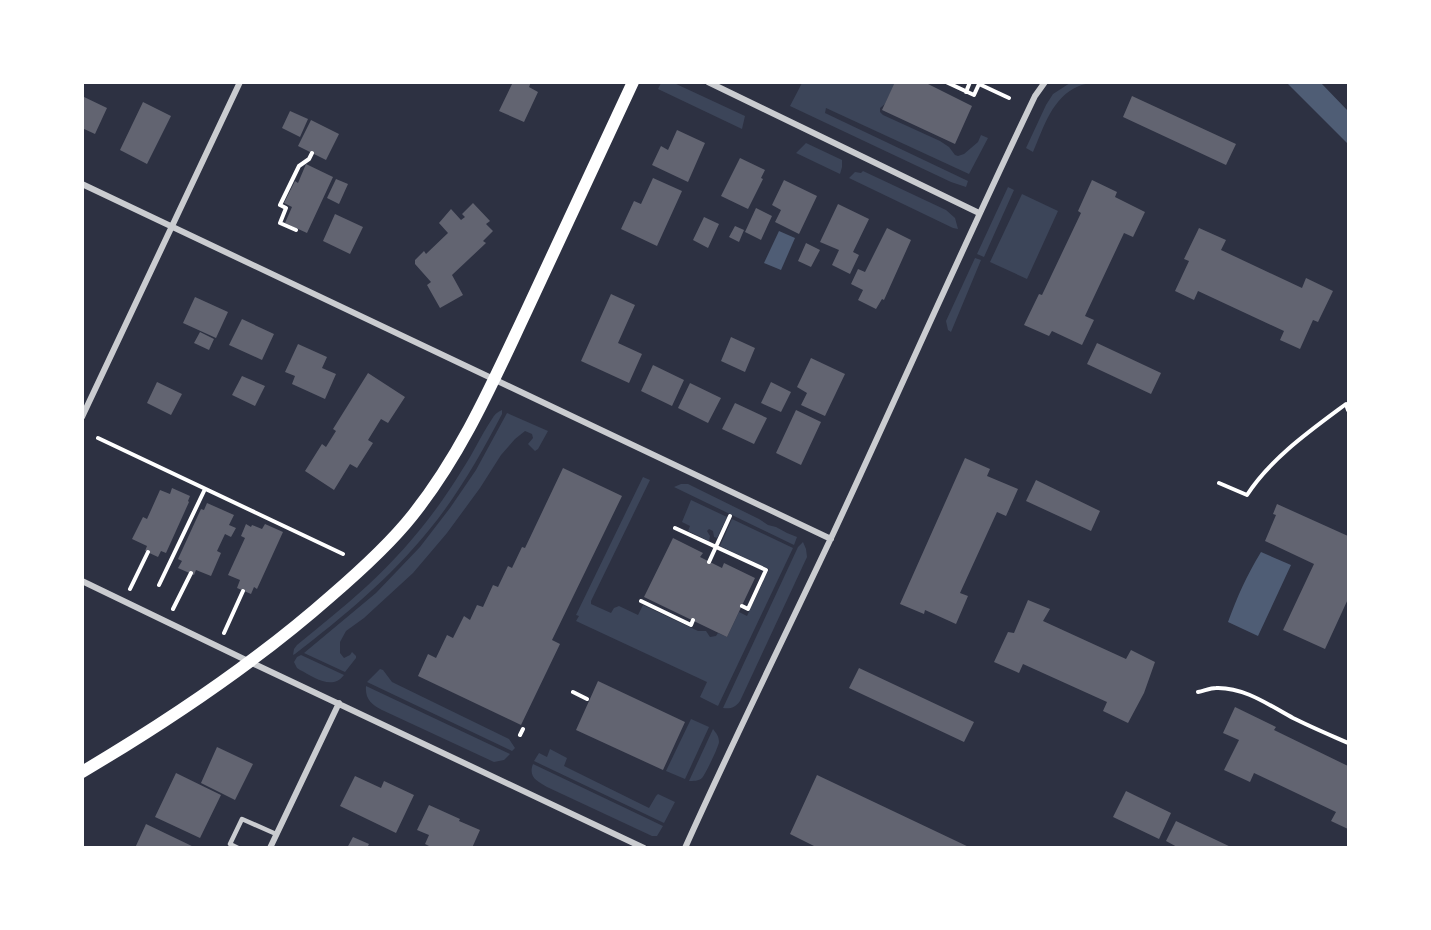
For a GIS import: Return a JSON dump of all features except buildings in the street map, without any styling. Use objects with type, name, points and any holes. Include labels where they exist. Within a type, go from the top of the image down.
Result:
[{"type":"main road","points":[[82,772],[153,729],[250,662],[309,616],[404,526],[448,466],[466,434],[633,82]]},
{"type":"street","points":[[82,417],[240,82]]},
{"type":"street","points":[[708,82],[979,213]]},
{"type":"street","points":[[685,848],[739,729],[831,539],[979,213],[1035,96],[1045,82]]},
{"type":"street","points":[[82,184],[831,539]]},
{"type":"street","points":[[82,581],[644,848]]},
{"type":"street","points":[[270,848],[339,703]]},
{"type":"lane","points":[[238,848],[230,844],[242,819],[276,834]]},
{"type":"path","points":[[946,82],[974,95],[979,84],[1010,98]]},
{"type":"path","points":[[966,92],[970,82]]},
{"type":"path","points":[[296,230],[280,223],[286,208],[280,205],[299,166],[309,159],[312,153]]},
{"type":"path","points":[[1347,403],[1348,410]]},
{"type":"path","points":[[1220,483],[1247,495],[1271,465],[1347,403]]},
{"type":"path","points":[[98,438],[343,554]]},
{"type":"path","points":[[159,585],[205,488]]},
{"type":"path","points":[[709,562],[730,516]]},
{"type":"path","points":[[675,528],[766,570],[748,609],[742,606]]},
{"type":"path","points":[[130,589],[148,552]]},
{"type":"path","points":[[173,609],[191,573]]},
{"type":"path","points":[[224,633],[243,591]]},
{"type":"path","points":[[641,601],[691,625],[693,621]]},
{"type":"path","points":[[1198,692],[1214,688],[1245,693],[1348,743]]},
{"type":"path","points":[[573,692],[587,699]]},
{"type":"path","points":[[520,735],[523,729]]},
{"type":"shaded area","points":[[661,83],[674,83],[745,116],[742,129],[658,89]]},
{"type":"shaded area","points":[[802,83],[895,83],[885,104],[880,108],[883,115],[940,141],[958,156],[964,154],[978,142],[981,135],[988,138],[969,174],[826,108],[825,113],[968,181],[966,187],[790,106]]},
{"type":"shaded area","points":[[1070,83],[1091,83],[1070,91],[1055,105],[1033,152],[1026,148],[1053,94]]},
{"type":"shaded area","points":[[1287,83],[1321,83],[1348,111],[1348,144]]},
{"type":"shaded area","points":[[806,143],[842,160],[840,174],[796,153]]},
{"type":"shaded area","points":[[863,171],[946,210],[955,218],[958,229],[849,178],[855,172]]},
{"type":"shaded area","points":[[1008,187],[1014,190],[984,257],[977,254]]},
{"type":"shaded area","points":[[1022,194],[1058,211],[1027,279],[990,262]]},
{"type":"shaded area","points":[[779,231],[795,238],[781,270],[764,263]]},
{"type":"shaded area","points":[[975,258],[981,260],[951,332],[948,330],[946,321]]},
{"type":"shaded area","points":[[502,410],[502,414],[477,459],[440,517],[399,564],[366,596],[293,655],[297,645],[367,586],[406,546],[452,486],[494,416]]},
{"type":"shaded area","points":[[507,413],[548,431],[538,449],[535,451],[528,444],[533,438],[532,434],[525,431],[515,439],[501,455],[447,533],[413,573],[364,618],[346,631],[340,642],[340,653],[344,658],[352,652],[356,658],[345,672],[304,653],[376,593],[420,547],[476,470]]},
{"type":"shaded area","points":[[643,477],[650,480],[591,604],[611,613],[619,606],[638,615],[643,605],[698,631],[706,631],[710,637],[718,633],[727,637],[739,612],[747,616],[769,569],[720,546],[732,519],[793,548],[718,706],[700,697],[707,682],[576,621],[579,616],[576,615]]},
{"type":"shaded area","points":[[688,484],[768,525],[797,537],[794,545],[674,487]]},
{"type":"shaded area","points":[[691,500],[727,517],[717,538],[709,529],[707,531],[710,536],[709,541],[688,531],[690,526],[682,522]]},
{"type":"shaded area","points":[[803,542],[807,557],[740,701],[732,708],[723,708],[798,547]]},
{"type":"shaded area","points":[[1261,552],[1291,565],[1258,636],[1228,622]]},
{"type":"shaded area","points":[[301,655],[344,675],[334,682],[317,679],[297,668],[294,662]]},
{"type":"shaded area","points":[[380,669],[392,682],[509,739],[515,748],[512,751],[367,682]]},
{"type":"shaded area","points":[[366,686],[510,754],[504,760],[494,762],[382,710],[370,701]]},
{"type":"shaded area","points":[[691,719],[709,727],[685,779],[666,771]]},
{"type":"shaded area","points":[[713,729],[719,742],[706,772],[702,778],[689,781]]},
{"type":"shaded area","points":[[550,749],[567,758],[564,766],[649,808],[658,794],[675,802],[664,823],[534,761],[539,753],[547,757]]},
{"type":"shaded area","points":[[533,764],[663,826],[657,836],[652,836],[547,787],[537,781],[533,775]]}]
